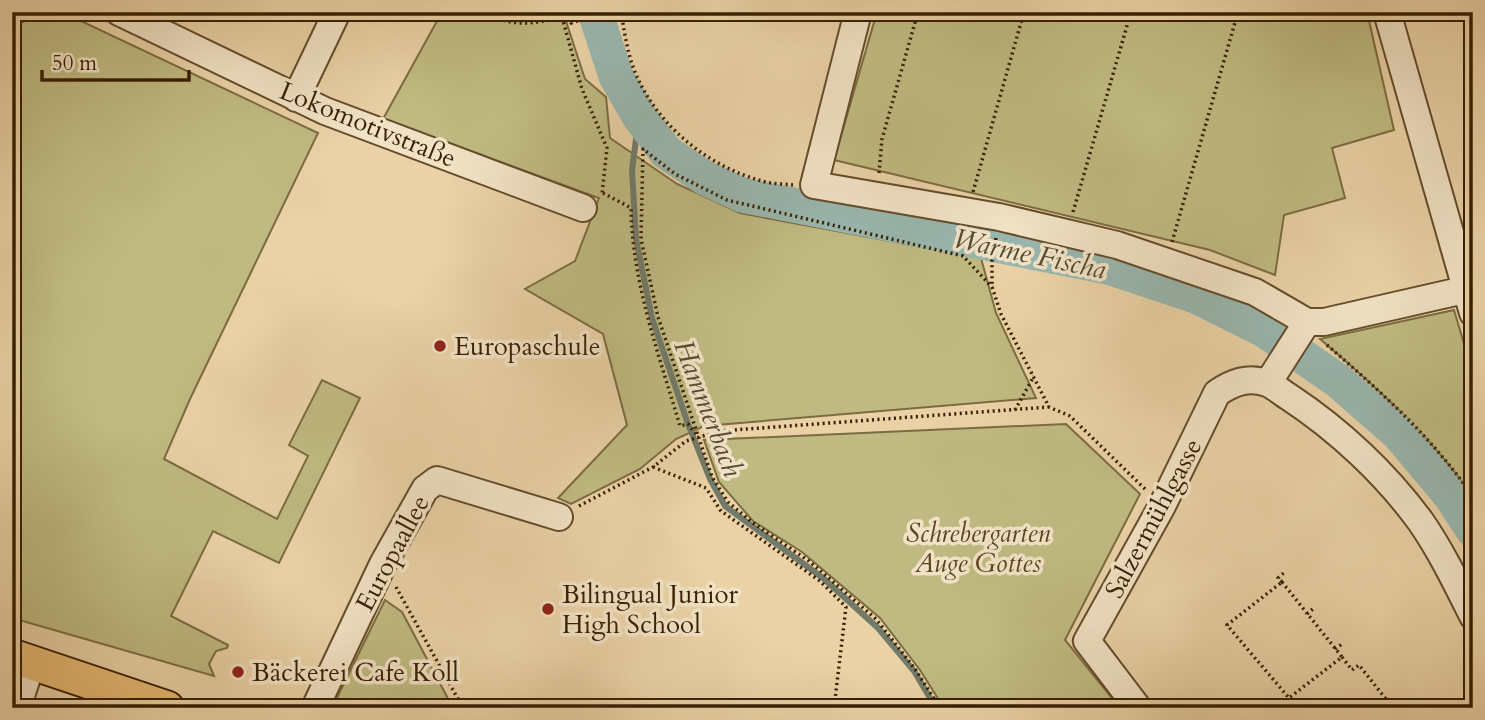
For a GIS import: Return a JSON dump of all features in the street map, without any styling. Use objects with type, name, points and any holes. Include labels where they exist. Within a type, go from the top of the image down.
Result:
[{"type":"main road","points":[[22,659],[160,707]]},
{"type":"street","name":"Lokomotivstraße","points":[[119,12],[325,111],[593,200]]},
{"type":"street","points":[[296,98],[337,12]]},
{"type":"street","points":[[858,12],[814,185],[999,217],[1117,245],[1255,292],[1303,328]]},
{"type":"street","points":[[1387,12],[1470,297],[1303,328],[1274,373],[1374,467],[1420,521],[1445,560],[1473,616]]},
{"type":"street","name":"Salzermühlgasse","points":[[1138,708],[1087,641],[1162,506],[1217,393],[1233,382],[1252,380],[1274,373]]},
{"type":"street","name":"Europaallee","points":[[315,708],[383,564],[425,489],[438,480],[559,517]]},
{"type":"street","points":[[17,708],[22,659]]},
{"type":"path","points":[[483,12],[502,22],[532,23],[562,18],[569,14],[571,23],[606,12]]},
{"type":"path","points":[[621,12],[626,44],[638,80],[661,118],[695,149],[762,181],[814,185]]},
{"type":"path","points":[[876,196],[882,139],[918,12]]},
{"type":"path","points":[[967,212],[1024,12]]},
{"type":"path","points":[[1066,233],[1130,12]]},
{"type":"path","points":[[1167,262],[1238,12]]},
{"type":"path","points":[[562,18],[582,89],[607,148],[593,200],[631,208],[631,242],[650,323],[680,426],[688,424],[698,437]]},
{"type":"path","points":[[940,708],[915,669],[876,620],[809,561],[753,523],[729,502],[712,477],[658,317],[641,239],[643,149],[675,174],[727,200],[963,256],[992,287]]},
{"type":"path","points":[[998,229],[992,260],[992,287],[1001,314],[1049,407]]},
{"type":"path","points":[[1303,328],[1380,391],[1450,463],[1473,497]]},
{"type":"path","points":[[1015,410],[1034,376]]},
{"type":"path","points":[[559,517],[653,467],[686,441],[720,432],[1049,407],[1070,416],[1162,506]]},
{"type":"path","points":[[653,467],[706,488],[721,511],[820,581],[846,607],[834,708]]},
{"type":"path","points":[[383,564],[463,708]]},
{"type":"path","points":[[1286,571],[1278,578],[1352,670],[1359,665],[1393,708]]},
{"type":"path","points":[[1282,582],[1227,625],[1297,708]]},
{"type":"path","points":[[1307,614],[1315,607]]},
{"type":"path","points":[[1335,649],[1342,644]]},
{"type":"path","points":[[1277,708],[1342,657]]},
{"type":"green space","points":[[49,12],[62,12],[318,133],[190,399],[164,459],[277,519],[308,456],[289,445],[322,380],[360,398],[279,563],[213,531],[171,616],[228,645],[227,648],[216,651],[209,664],[214,676],[12,618],[12,26]]},
{"type":"green space","points":[[442,12],[563,12],[585,79],[606,97],[610,138],[677,184],[740,213],[981,258],[996,313],[1036,398],[704,426],[676,439],[640,469],[571,504],[558,498],[627,425],[603,334],[525,289],[575,261],[599,198],[383,119]]},
{"type":"green space","points":[[877,12],[1367,12],[1394,130],[1332,148],[1345,198],[1284,215],[1275,275],[1210,250],[834,160]]},
{"type":"green space","points":[[1454,310],[1473,374],[1473,497],[1421,433],[1320,339]]},
{"type":"green space","name":"Schrebergarten Auge Gottes","points":[[1066,424],[1140,494],[1065,640],[1120,708],[944,708],[920,670],[880,618],[802,552],[753,521],[719,482],[704,440]]},
{"type":"green space","points":[[385,600],[402,612],[453,708],[332,708]]},
{"type":"waterway","name":"Warme Fischa","points":[[595,12],[616,76],[639,116],[666,152],[705,178],[742,195],[1108,267],[1198,297],[1264,330],[1337,380],[1399,434],[1450,495],[1473,530]]},
{"type":"waterway","name":"Hammerbach","points":[[639,116],[632,170],[636,239],[652,318],[710,479],[725,506],[823,578],[878,628],[914,671],[936,708]]},
{"type":"place","name":"Europaschule","points":[[440,346]]},
{"type":"place","name":"Bilingual Junior High School","points":[[548,609]]},
{"type":"place","name":"Bäckerei Cafe Koll","points":[[238,672]]}]
